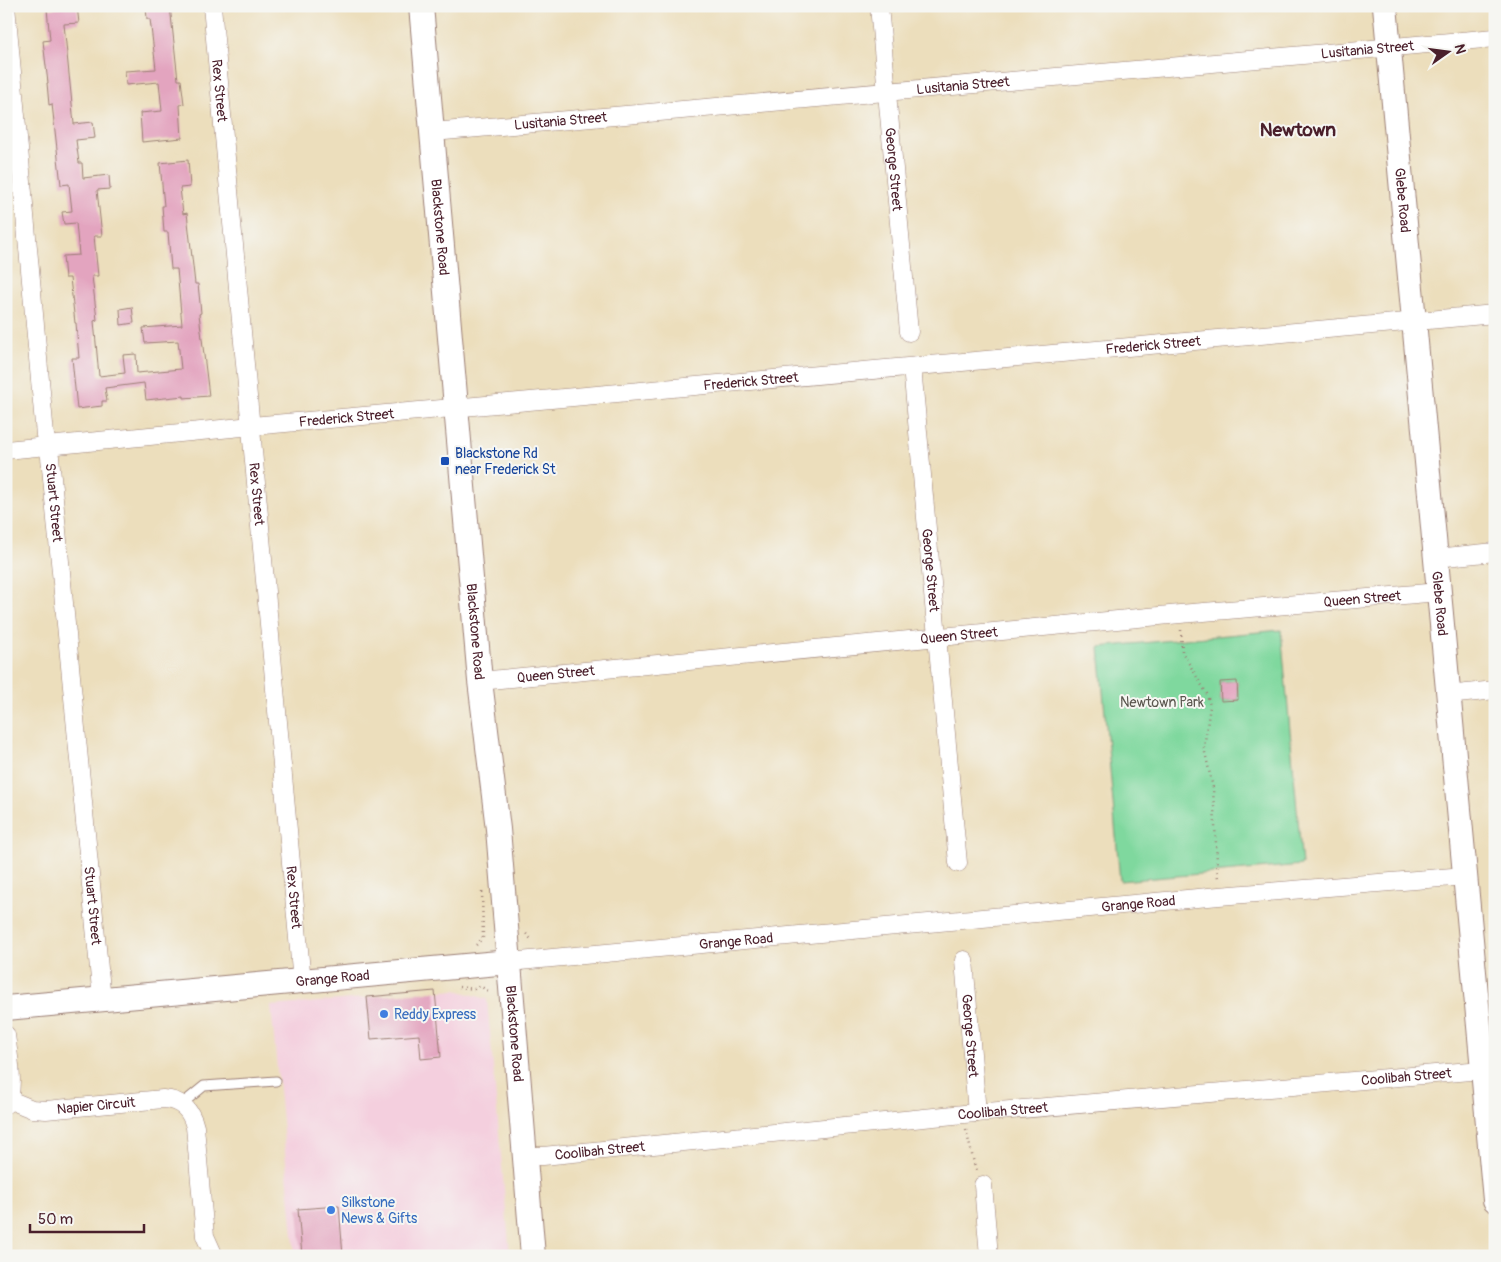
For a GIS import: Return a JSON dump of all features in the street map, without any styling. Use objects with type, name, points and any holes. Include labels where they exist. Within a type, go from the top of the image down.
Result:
[{"type":"main road","name":"Blackstone Road","points":[[421,6],[480,681],[498,829],[533,1256]]},
{"type":"main road","name":"Glebe Road","points":[[1385,6],[1465,876],[1486,1064],[1495,1200]]},
{"type":"main road","name":"Grange Road","points":[[6,1008],[509,962]]},
{"type":"street","name":"Stuart Street","points":[[6,6],[45,435],[52,477],[102,1000]]},
{"type":"street","name":"Rex Street","points":[[212,6],[302,982]]},
{"type":"street","name":"George Street","points":[[879,6],[909,332]]},
{"type":"street","name":"Lusitania Street","points":[[433,132],[1495,38]]},
{"type":"street","name":"Frederick Street","points":[[6,450],[252,426],[1495,314]]},
{"type":"street","name":"George Street","points":[[912,367],[958,863]]},
{"type":"street","points":[[1436,558],[1495,552]]},
{"type":"street","name":"Queen Street","points":[[480,681],[1180,614],[1439,592]]},
{"type":"street","points":[[1448,695],[1495,690]]},
{"type":"street","name":"Grange Road","points":[[509,962],[1218,896],[1465,876]]},
{"type":"street","name":"George Street","points":[[964,960],[971,1114]]},
{"type":"street","name":"Napier Circuit","points":[[6,1035],[11,1081],[8,1102],[32,1109],[46,1110],[164,1099],[182,1104]]},
{"type":"street","name":"Coolibah Street","points":[[525,1156],[543,1156],[1486,1064]]},
{"type":"street","points":[[182,1104],[192,1116],[195,1127],[205,1236],[213,1256]]},
{"type":"street","points":[[983,1185],[989,1256]]},
{"type":"lane","points":[[182,1104],[204,1086],[276,1081]]},
{"type":"path","points":[[1180,614],[1182,652],[1207,694],[1210,706],[1204,748],[1213,788],[1218,896]]},
{"type":"path","points":[[971,1114],[965,1127],[979,1182],[983,1185]]},
{"type":"shaded area","points":[[456,990],[487,999],[510,1256],[295,1256],[271,1006]]},
{"type":"green space","name":"Newtown Park","points":[[1281,630],[1302,865],[1120,881],[1099,647]],"holes":[[[1237,681],[1238,700],[1221,701],[1220,682]]]},
{"type":"building","points":[[60,6],[77,6],[79,23],[64,24],[74,124],[93,122],[95,138],[76,140],[79,163],[82,163],[83,178],[109,175],[110,189],[97,190],[102,236],[94,236],[98,276],[92,276],[97,320],[94,321],[99,376],[125,373],[123,355],[136,354],[137,373],[181,369],[178,341],[145,343],[143,328],[182,325],[177,269],[171,269],[168,232],[164,232],[162,206],[164,206],[160,163],[188,160],[190,187],[180,188],[183,214],[187,213],[195,284],[198,284],[201,313],[199,314],[209,396],[184,398],[184,396],[146,400],[144,383],[105,388],[107,401],[102,401],[102,406],[77,409],[72,358],[79,358],[76,323],[70,278],[65,278],[63,256],[79,255],[76,223],[64,224],[62,212],[72,211],[69,184],[61,185],[52,104],[49,105],[43,41],[50,40],[47,9],[60,8]]},
{"type":"building","points":[[146,6],[170,6],[178,80],[181,80],[184,104],[180,105],[182,138],[142,142],[140,113],[162,111],[159,82],[126,85],[125,71],[156,69],[150,19],[147,19]]},
{"type":"building","points":[[132,307],[134,323],[121,325],[120,309]]},
{"type":"building","points":[[1237,681],[1238,700],[1221,701],[1220,682]]},
{"type":"building","points":[[435,991],[441,1057],[421,1059],[419,1035],[371,1039],[367,997]]},
{"type":"building","points":[[339,1206],[343,1256],[302,1256],[298,1209]]},
{"type":"place","name":"Blackstone Rd near Frederick St","points":[[445,461]]},
{"type":"place","name":"Reddy Express","points":[[384,1014]]},
{"type":"place","name":"Silkstone News & Gifts","points":[[331,1210]]},
{"type":"district","name":"Newtown","points":[[1298,130]]}]
